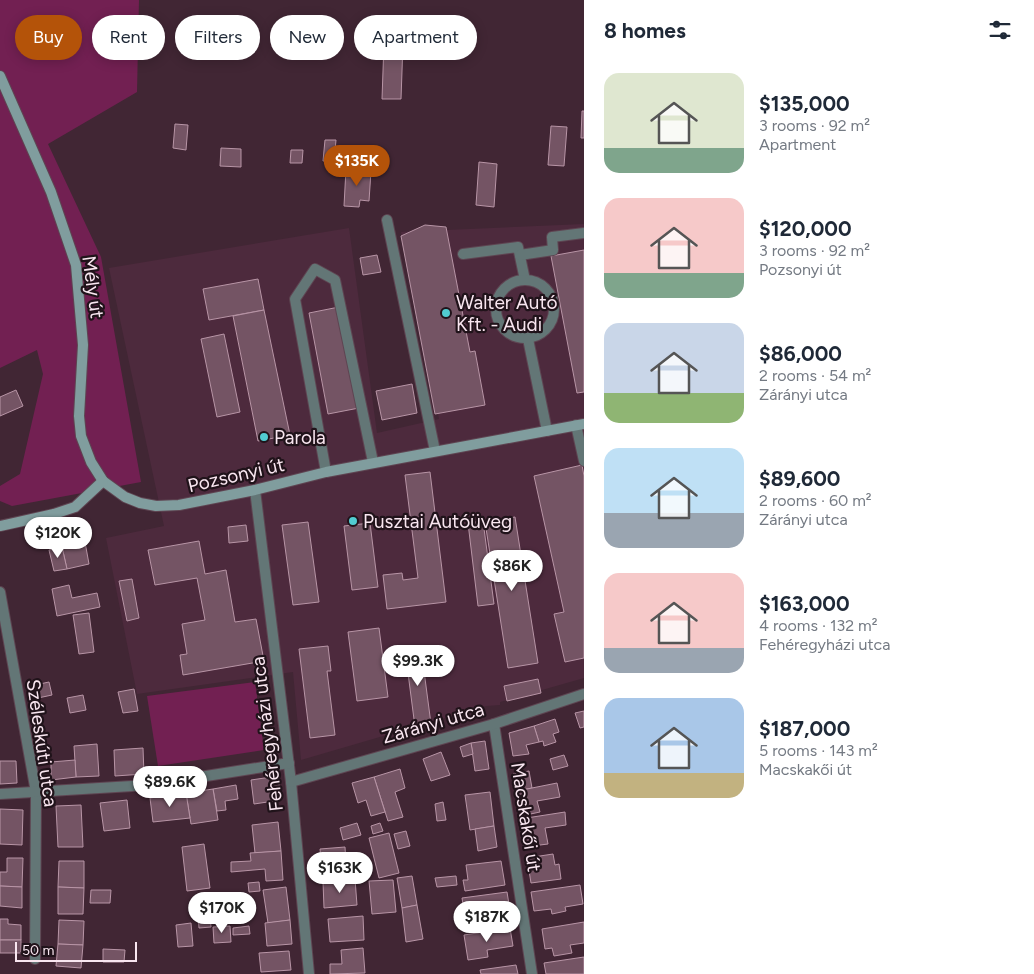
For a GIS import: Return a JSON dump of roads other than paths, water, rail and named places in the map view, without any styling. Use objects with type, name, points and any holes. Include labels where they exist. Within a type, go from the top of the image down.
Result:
[{"type":"main road","name":"Mély út","points":[[0,76],[51,192],[76,265],[83,345],[79,416],[81,436],[86,452],[103,481]]},
{"type":"main road","name":"Pozsonyi út","points":[[103,481],[125,497],[140,503],[156,506],[179,505],[256,490],[373,462],[580,425]]},
{"type":"main road","points":[[0,526],[54,514],[74,507],[103,481]]},
{"type":"street","points":[[387,220],[436,451]]},
{"type":"street","points":[[520,255],[553,250],[552,237],[584,233]]},
{"type":"street","points":[[463,254],[518,246],[525,280]]},
{"type":"street","points":[[326,472],[295,299],[315,269],[335,280],[373,462]]},
{"type":"street","points":[[525,280],[534,281],[550,293],[554,302],[554,312],[552,322],[538,336],[519,338],[503,328],[498,320],[496,311],[497,302],[507,286],[516,281],[525,280]]},
{"type":"street","points":[[528,338],[547,431]]},
{"type":"street","points":[[580,425],[584,461]]},
{"type":"street","name":"Fehéregyházi utca","points":[[256,490],[289,763],[309,974]]},
{"type":"street","name":"Széleskúti utca","points":[[0,592],[36,792],[35,959]]},
{"type":"street","name":"Zárányi utca","points":[[291,782],[494,724],[584,694]]},
{"type":"street","name":"Macskakői út","points":[[494,724],[532,974]]},
{"type":"street","points":[[0,794],[148,785],[289,763]]},
{"type":"place","name":"Walter Autó Kft. - Audi","points":[[446,313]]},
{"type":"place","name":"Parola","points":[[264,437]]},
{"type":"place","name":"Pusztai Autóüveg","points":[[353,521]]}]
